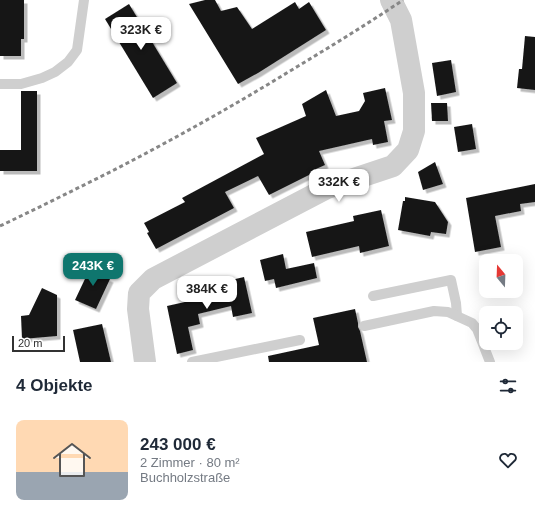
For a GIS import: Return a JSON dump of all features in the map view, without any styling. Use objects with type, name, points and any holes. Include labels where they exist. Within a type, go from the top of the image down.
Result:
[{"type":"street","points":[[145,362],[138,309],[139,292],[153,279],[327,188],[394,166],[408,150],[414,131],[414,93],[401,20],[391,0]]},
{"type":"lane","points":[[0,84],[21,84],[42,78],[55,72],[68,62],[77,50],[84,0]]},
{"type":"lane","points":[[373,296],[451,280],[457,316]]},
{"type":"lane","points":[[364,326],[434,311],[448,312],[472,323],[477,328],[490,362]]},
{"type":"lane","points":[[192,362],[300,340]]},
{"type":"building","points":[[0,0],[24,0],[24,39],[21,39],[21,56],[0,56]]},
{"type":"building","points":[[205,0],[215,0],[221,11],[237,7],[252,29],[295,2],[299,9],[309,2],[326,30],[238,84],[189,4]]},
{"type":"building","points":[[129,4],[177,83],[153,98],[105,19]]},
{"type":"building","points":[[525,36],[535,37],[535,90],[517,88],[519,69],[522,69]]},
{"type":"building","points":[[451,60],[456,92],[437,96],[432,63]]},
{"type":"building","points":[[385,88],[392,120],[384,121],[388,142],[373,145],[372,139],[319,151],[325,165],[316,169],[317,171],[269,195],[258,176],[225,192],[234,208],[156,249],[147,233],[149,232],[144,223],[185,202],[182,198],[264,154],[256,138],[306,116],[302,104],[326,90],[336,116],[359,111],[365,101],[363,93]]},
{"type":"building","points":[[21,91],[37,91],[37,171],[0,171],[0,150],[21,150]]},
{"type":"building","points":[[431,103],[447,103],[448,121],[432,121]]},
{"type":"building","points":[[472,124],[476,149],[458,152],[454,127]]},
{"type":"building","points":[[435,162],[443,184],[423,190],[418,172]]},
{"type":"building","points":[[535,184],[535,202],[520,204],[521,211],[495,216],[501,247],[475,252],[466,198]]},
{"type":"building","points":[[405,197],[435,202],[448,222],[446,234],[431,232],[430,236],[398,230]]},
{"type":"building","points":[[381,210],[389,246],[360,253],[359,246],[312,257],[306,232],[354,221],[353,216]]},
{"type":"building","points":[[283,254],[286,269],[314,263],[317,278],[276,288],[274,279],[265,281],[260,260]]},
{"type":"building","points":[[92,264],[104,269],[101,275],[110,279],[96,309],[75,300]]},
{"type":"building","points":[[244,277],[252,313],[233,317],[231,306],[198,314],[200,324],[188,327],[193,350],[177,354],[167,306],[216,295],[214,284]]},
{"type":"building","points":[[42,288],[57,295],[57,336],[22,339],[21,316],[29,315]]},
{"type":"building","points":[[355,309],[367,362],[269,362],[268,356],[319,345],[313,318]]},
{"type":"building","points":[[102,324],[111,362],[80,362],[73,330]]},
{"type":"railway","points":[[0,226],[114,170],[203,122],[318,54],[403,0]]}]
